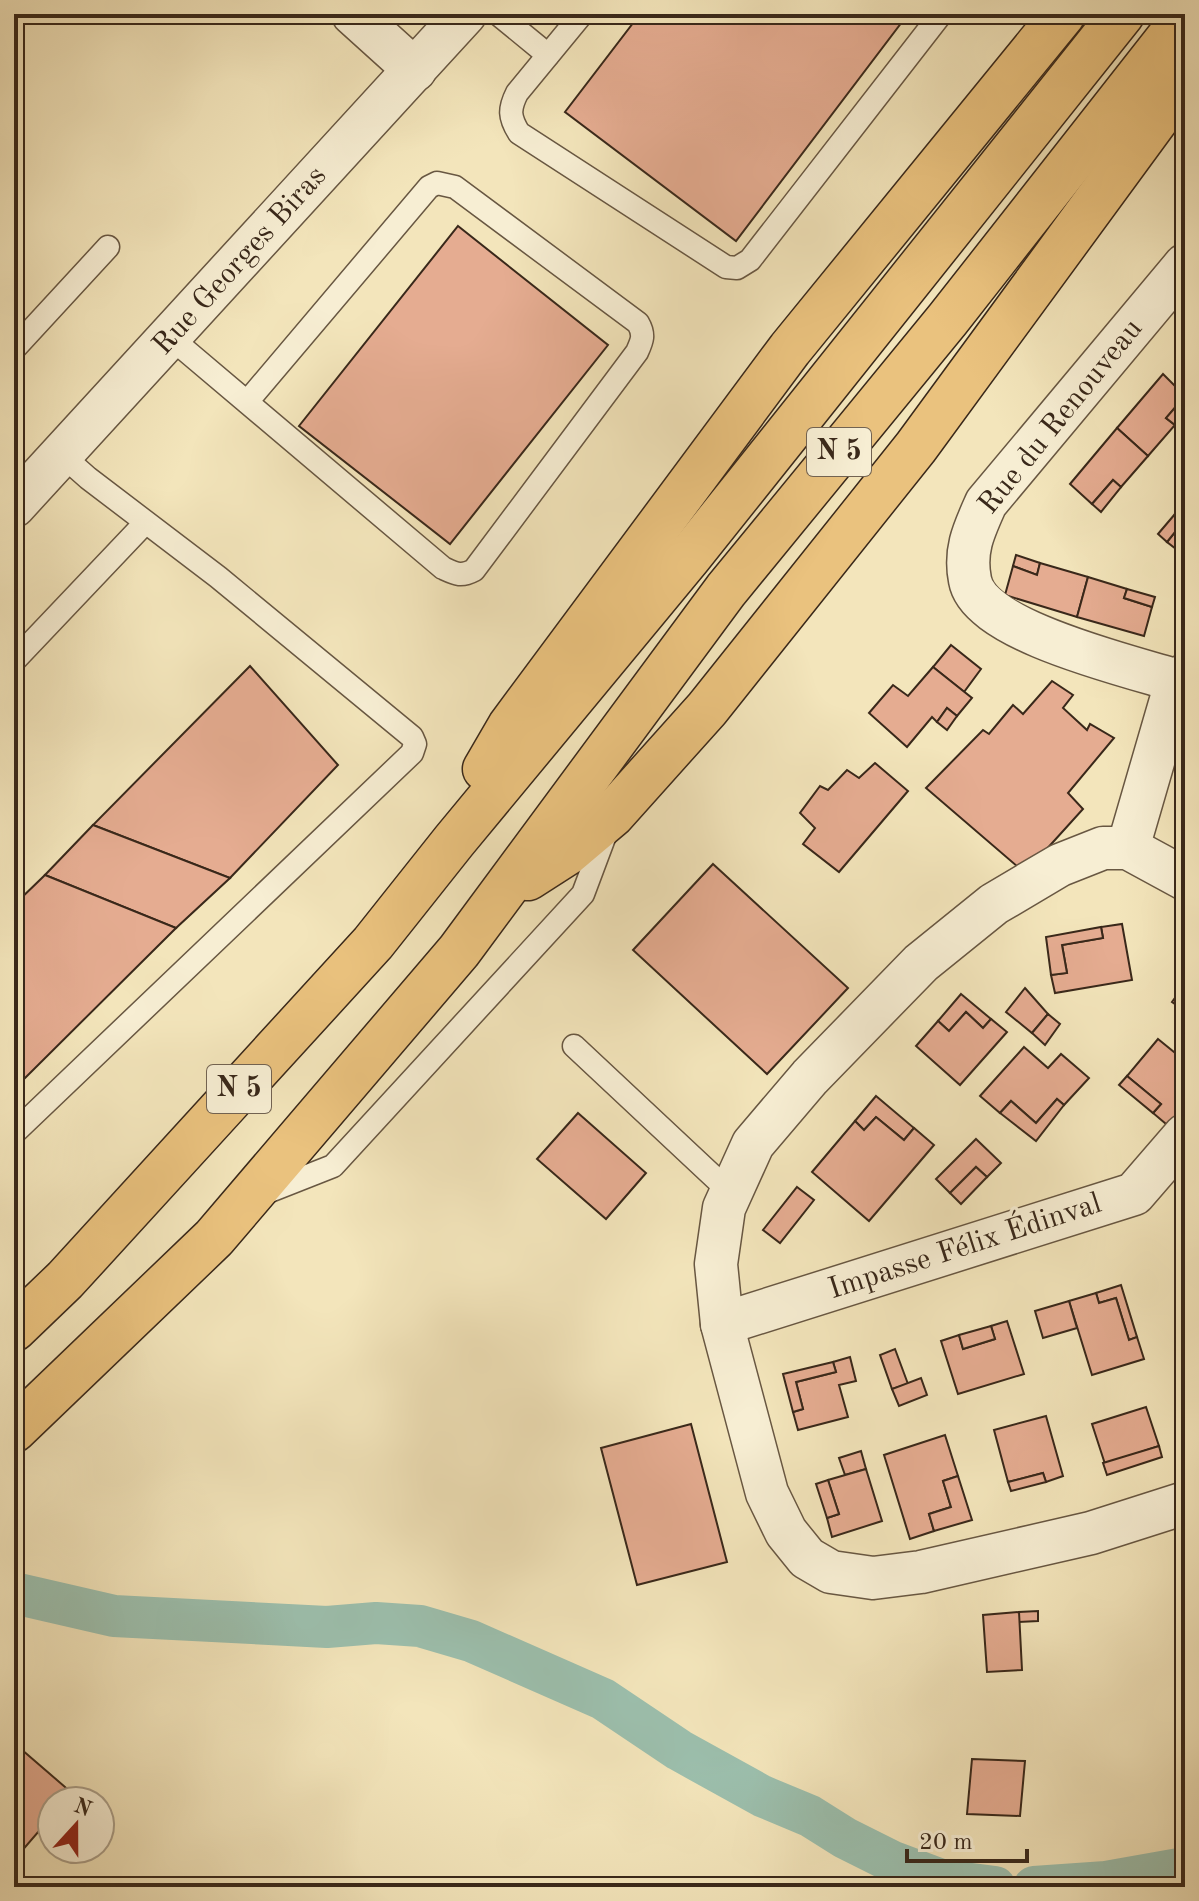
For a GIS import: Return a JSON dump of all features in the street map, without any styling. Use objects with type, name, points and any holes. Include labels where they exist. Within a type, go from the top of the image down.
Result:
[{"type":"highway","points":[[454,841],[479,781],[510,726],[536,690],[790,349],[1063,14]]},
{"type":"highway","name":"N 5","points":[[14,1329],[65,1280],[373,943],[689,557],[1122,14]]},
{"type":"highway","name":"N 5","points":[[14,1430],[214,1238],[459,951],[726,590],[948,319],[1185,17]]},
{"type":"highway","points":[[503,894],[567,853],[612,815],[707,709],[906,459],[1185,80]]},
{"type":"street","points":[[353,14],[415,70]]},
{"type":"street","name":"Rue Georges Biras","points":[[14,506],[465,14]]},
{"type":"street","name":"Rue du Renouveau","points":[[1183,678],[1024,631],[986,609],[970,583],[969,539],[986,503],[1185,265]]},
{"type":"street","points":[[1128,848],[1171,700],[1183,678]]},
{"type":"street","points":[[1185,879],[1128,848],[1103,848],[1060,865],[994,904],[921,963],[810,1077],[753,1144],[724,1208],[716,1264],[722,1324],[767,1493],[786,1532],[807,1558],[831,1572],[873,1578],[921,1572],[1091,1533],[1185,1503]]},
{"type":"street","name":"Impasse Félix Édinval","points":[[722,1324],[1134,1194],[1185,1135]]},
{"type":"lane","points":[[498,14],[548,55]]},
{"type":"lane","points":[[582,14],[517,93],[510,107],[512,122],[519,133],[726,267],[737,268],[750,260],[941,14]]},
{"type":"lane","points":[[171,338],[443,568],[465,575],[474,570],[637,352],[643,340],[643,330],[638,323],[455,187],[437,183],[429,187],[247,402]]},
{"type":"lane","points":[[14,349],[108,247]]},
{"type":"lane","points":[[14,1133],[412,753],[415,744],[412,737],[218,577],[145,523],[62,455]]},
{"type":"lane","points":[[14,661],[145,523]]},
{"type":"lane","points":[[246,1201],[333,1166],[583,894],[612,815]]},
{"type":"lane","points":[[574,1046],[731,1193]]},
{"type":"building","points":[[640,14],[908,14],[736,241],[565,112]]},
{"type":"building","points":[[458,226],[608,345],[450,544],[299,426]]},
{"type":"building","points":[[1163,374],[1185,396],[1166,418],[1175,425],[1148,456],[1117,428]]},
{"type":"building","points":[[1185,396],[1185,413],[1175,425],[1166,418]]},
{"type":"building","points":[[1117,428],[1148,456],[1121,487],[1113,480],[1092,504],[1070,484]]},
{"type":"building","points":[[1113,480],[1121,487],[1101,512],[1092,504]]},
{"type":"building","points":[[1185,502],[1185,556],[1167,542],[1184,521],[1175,514]]},
{"type":"building","points":[[1175,514],[1184,521],[1167,542],[1158,534]]},
{"type":"building","points":[[1016,555],[1040,563],[1037,575],[1013,566]]},
{"type":"building","points":[[1040,563],[1088,577],[1077,617],[1005,595],[1013,566],[1037,575]]},
{"type":"building","points":[[1088,577],[1127,589],[1124,598],[1152,607],[1144,636],[1077,617]]},
{"type":"building","points":[[1127,589],[1155,597],[1152,607],[1124,598]]},
{"type":"building","points":[[951,645],[981,669],[964,692],[933,667]]},
{"type":"building","points":[[250,666],[338,765],[230,878],[93,825]]},
{"type":"building","points":[[933,667],[972,698],[957,716],[947,708],[937,722],[932,717],[907,747],[869,713],[893,685],[908,696]]},
{"type":"building","points":[[1052,681],[1073,695],[1063,708],[1087,730],[1090,724],[1114,738],[1068,793],[1083,809],[1025,873],[926,788],[983,730],[989,734],[1013,705],[1023,714]]},
{"type":"building","points":[[947,708],[957,716],[947,730],[937,722]]},
{"type":"building","points":[[875,763],[908,791],[839,872],[803,844],[815,828],[800,813],[820,786],[828,790],[847,770],[859,778]]},
{"type":"building","points":[[93,825],[230,878],[176,928],[45,875]]},
{"type":"building","points":[[713,864],[848,988],[767,1074],[633,950]]},
{"type":"building","points":[[45,875],[176,928],[21,1082],[14,1074],[14,905]]},
{"type":"building","points":[[1122,924],[1132,980],[1055,993],[1051,975],[1067,973],[1062,945],[1103,938],[1101,927]]},
{"type":"building","points":[[1101,927],[1103,938],[1062,945],[1067,973],[1051,975],[1046,937]]},
{"type":"building","points":[[1185,984],[1185,1011],[1172,1002]]},
{"type":"building","points":[[1025,988],[1048,1014],[1032,1033],[1006,1012]]},
{"type":"building","points":[[961,994],[991,1019],[983,1028],[966,1012],[949,1031],[938,1021]]},
{"type":"building","points":[[966,1012],[983,1028],[991,1019],[1007,1032],[960,1085],[916,1046],[938,1021],[949,1031]]},
{"type":"building","points":[[1048,1014],[1060,1024],[1045,1045],[1032,1033]]},
{"type":"building","points":[[1158,1039],[1185,1061],[1185,1113],[1172,1129],[1153,1113],[1161,1104],[1127,1076]]},
{"type":"building","points":[[1024,1047],[1048,1068],[1061,1054],[1089,1078],[1064,1105],[1057,1099],[1036,1123],[1011,1101],[1000,1113],[980,1096]]},
{"type":"building","points":[[1127,1076],[1161,1104],[1153,1113],[1119,1085]]},
{"type":"building","points":[[876,1096],[914,1128],[904,1140],[876,1117],[864,1130],[855,1121]]},
{"type":"building","points":[[1057,1099],[1064,1105],[1036,1141],[1000,1113],[1011,1101],[1036,1123]]},
{"type":"building","points":[[578,1113],[646,1173],[606,1219],[537,1159]]},
{"type":"building","points":[[876,1117],[904,1140],[914,1128],[934,1145],[869,1221],[812,1172],[855,1121],[864,1130]]},
{"type":"building","points":[[976,1139],[1001,1163],[987,1177],[976,1167],[950,1193],[936,1179]]},
{"type":"building","points":[[976,1167],[987,1177],[961,1204],[950,1193]]},
{"type":"building","points":[[797,1187],[814,1200],[780,1243],[763,1230]]},
{"type":"building","points":[[1121,1285],[1137,1337],[1129,1340],[1116,1298],[1099,1303],[1096,1293]]},
{"type":"building","points":[[1096,1293],[1099,1303],[1116,1298],[1129,1340],[1137,1337],[1144,1359],[1092,1375],[1069,1301]]},
{"type":"building","points":[[1069,1301],[1077,1328],[1043,1338],[1035,1311]]},
{"type":"building","points":[[1007,1321],[1024,1374],[958,1394],[941,1341],[959,1335],[963,1349],[995,1339],[991,1326]]},
{"type":"building","points":[[991,1326],[995,1339],[963,1349],[959,1335]]},
{"type":"building","points":[[895,1349],[908,1384],[892,1389],[880,1355]]},
{"type":"building","points":[[850,1357],[856,1381],[839,1385],[848,1417],[798,1430],[793,1412],[803,1409],[796,1382],[836,1372],[833,1362]]},
{"type":"building","points":[[833,1362],[836,1372],[796,1382],[803,1409],[793,1412],[783,1374]]},
{"type":"building","points":[[921,1378],[927,1395],[899,1406],[892,1389]]},
{"type":"building","points":[[1146,1407],[1159,1446],[1105,1464],[1092,1424]]},
{"type":"building","points":[[1046,1416],[1063,1476],[1046,1482],[1043,1473],[1008,1482],[994,1430]]},
{"type":"building","points":[[691,1424],[727,1562],[637,1585],[601,1448]]},
{"type":"building","points":[[945,1435],[958,1476],[943,1481],[951,1507],[929,1514],[934,1531],[910,1539],[884,1455]]},
{"type":"building","points":[[1159,1446],[1162,1457],[1107,1475],[1103,1463]]},
{"type":"building","points":[[861,1451],[866,1469],[845,1475],[839,1458]]},
{"type":"building","points":[[866,1469],[882,1521],[832,1537],[827,1518],[839,1514],[828,1480]]},
{"type":"building","points":[[1043,1473],[1046,1482],[1011,1491],[1008,1482]]},
{"type":"building","points":[[958,1476],[972,1520],[934,1531],[929,1514],[951,1507],[943,1481]]},
{"type":"building","points":[[828,1480],[839,1514],[827,1518],[816,1484]]},
{"type":"building","points":[[1038,1611],[1038,1621],[1019,1622],[1019,1612]]},
{"type":"building","points":[[1019,1612],[1022,1670],[987,1672],[983,1615]]},
{"type":"building","points":[[14,1743],[63,1785],[36,1785],[36,1835],[14,1860]]},
{"type":"building","points":[[972,1759],[1025,1761],[1020,1816],[967,1814]]},
{"type":"waterway","points":[[14,1593],[114,1616],[327,1627],[376,1623],[420,1626],[471,1641],[603,1699],[679,1750],[893,1862],[941,1880],[995,1887]]},
{"type":"waterway","points":[[1034,1887],[1106,1882],[1185,1868]]}]
